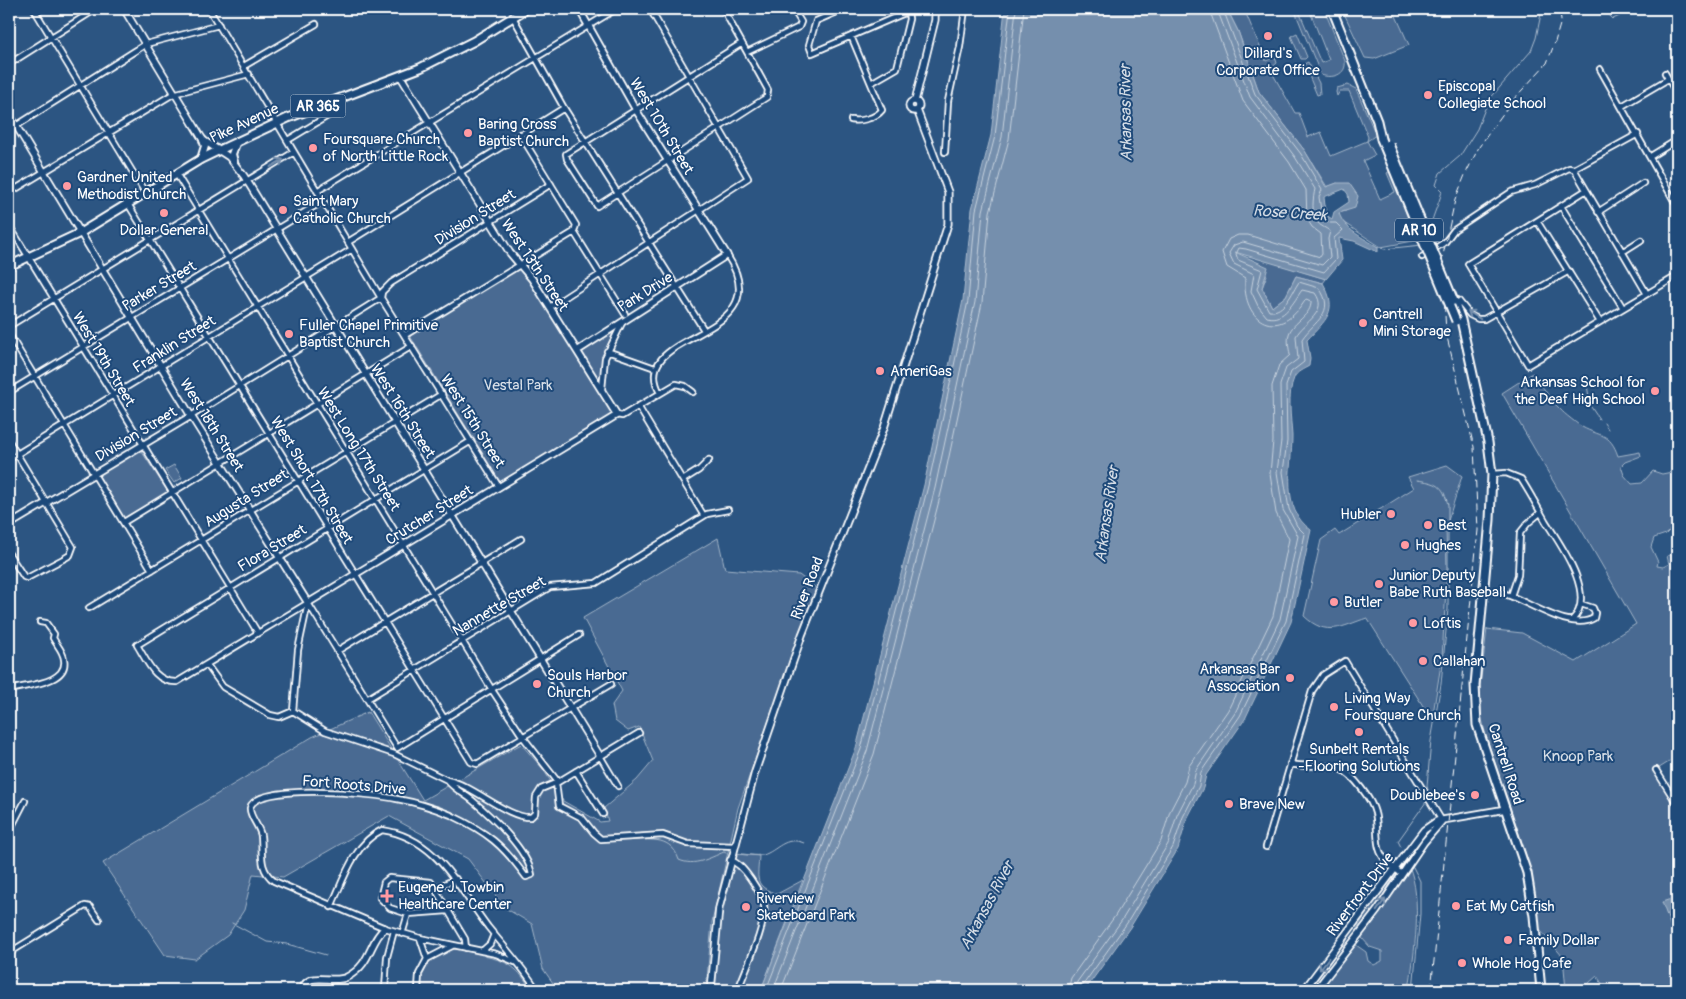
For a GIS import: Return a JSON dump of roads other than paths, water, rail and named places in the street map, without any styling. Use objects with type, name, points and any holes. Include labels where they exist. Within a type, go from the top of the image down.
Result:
[{"type":"main road","name":"Pike Avenue","points":[[9,266],[80,234],[218,150],[278,122],[401,77],[439,60],[526,9]]},
{"type":"main road","name":"Cantrell Road","points":[[1332,9],[1464,336],[1488,442],[1492,474],[1484,592],[1475,685],[1478,724],[1530,889],[1541,990]]},
{"type":"main road","name":"Cantrell Road","points":[[1384,138],[1455,301],[1458,320]]},
{"type":"main road","points":[[201,159],[205,146],[203,140]]},
{"type":"main road","points":[[234,162],[232,154],[237,141]]},
{"type":"street","points":[[34,9],[146,194]]},
{"type":"street","points":[[9,64],[96,9]]},
{"type":"street","name":"West 16th Street","points":[[124,9],[203,140],[234,162],[247,181],[618,786]]},
{"type":"street","name":"West 15th Street","points":[[209,9],[278,122],[381,298],[499,487]]},
{"type":"street","name":"West 10th Street","points":[[580,9],[636,110],[727,255]]},
{"type":"street","points":[[317,191],[616,9]]},
{"type":"street","points":[[550,307],[746,182],[748,175],[650,9]]},
{"type":"street","points":[[723,9],[747,52],[768,94],[764,99],[596,206],[566,154],[742,44]]},
{"type":"street","points":[[747,52],[797,29],[800,25],[794,9]]},
{"type":"street","points":[[844,9],[816,21],[809,45],[812,53],[914,9]]},
{"type":"street","name":"River Road","points":[[711,990],[717,920],[730,860],[758,763],[802,635],[884,428],[946,231],[949,201],[945,184],[917,110],[919,105],[915,101],[935,20],[935,9]]},
{"type":"street","points":[[945,152],[948,101],[960,47],[965,9]]},
{"type":"street","points":[[871,83],[897,68],[909,19],[908,10]]},
{"type":"street","points":[[513,17],[564,108],[704,330]]},
{"type":"street","points":[[244,66],[316,24]]},
{"type":"street","points":[[16,126],[146,44],[219,25]]},
{"type":"street","points":[[851,36],[882,110],[874,117],[855,121],[851,120]]},
{"type":"street","points":[[1600,69],[1651,156],[1653,164],[1677,206]]},
{"type":"street","points":[[1665,73],[1677,94]]},
{"type":"street","points":[[9,193],[175,93],[249,74]]},
{"type":"street","name":"West 13th Street","points":[[401,77],[490,222],[550,307],[617,415]]},
{"type":"street","points":[[1622,106],[1668,80]]},
{"type":"street","points":[[348,242],[564,108]]},
{"type":"street","name":"West 18th Street","points":[[9,114],[190,416],[221,462],[397,748],[444,719]]},
{"type":"street","points":[[288,140],[331,114]]},
{"type":"street","points":[[405,335],[574,232],[576,225],[520,134]]},
{"type":"street","points":[[1422,258],[1445,242],[1454,230],[1511,192],[1538,184],[1566,168],[1574,169],[1638,134]]},
{"type":"street","points":[[1651,156],[1677,140]]},
{"type":"street","points":[[9,326],[294,152]]},
{"type":"street","points":[[1574,169],[1585,191],[1647,294]]},
{"type":"street","name":"West Long 17th Street","points":[[176,175],[492,689],[523,737],[557,782]]},
{"type":"street","points":[[1598,212],[1643,183]]},
{"type":"street","name":"Division Street","points":[[9,525],[381,298],[382,292],[391,283],[551,184]]},
{"type":"street","points":[[1585,191],[1468,264],[1528,365],[1677,276]]},
{"type":"street","name":"Parker Street","points":[[9,392],[323,201]]},
{"type":"street","name":"West Short 17th Street","points":[[128,204],[471,762],[477,764],[523,737]]},
{"type":"street","points":[[1561,206],[1623,308]]},
{"type":"street","points":[[1537,220],[1600,322]]},
{"type":"street","name":"West 19th Street","points":[[9,225],[112,397],[258,633]]},
{"type":"street","points":[[574,232],[626,316],[607,351],[603,366],[602,389]]},
{"type":"street","points":[[1622,252],[1641,240]]},
{"type":"street","name":"Franklin Street","points":[[9,459],[352,249]]},
{"type":"street","points":[[660,393],[655,382],[655,368],[668,354],[730,313],[739,298],[740,278],[727,255]]},
{"type":"street","name":"Park Drive","points":[[577,351],[626,316],[677,287],[727,255]]},
{"type":"street","points":[[1455,301],[1460,301],[1470,315],[1478,320],[1496,314],[1569,271]]},
{"type":"street","points":[[9,334],[66,425],[152,570]]},
{"type":"street","points":[[124,522],[412,346]]},
{"type":"street","points":[[607,351],[655,368]]},
{"type":"street","name":"Crutcher Street","points":[[179,681],[617,415],[622,416],[676,384],[685,386],[693,392]]},
{"type":"street","name":"Augusta Street","points":[[89,608],[442,394]]},
{"type":"street","points":[[638,406],[704,516]]},
{"type":"street","points":[[9,441],[73,547],[70,555],[32,576],[24,577],[9,554]]},
{"type":"street","name":"Flora Street","points":[[179,681],[172,682],[160,678],[137,645],[471,441]]},
{"type":"street","points":[[683,480],[699,470],[709,460]]},
{"type":"street","points":[[1492,474],[1506,473],[1519,478],[1571,563],[1581,604],[1578,614],[1572,620]]},
{"type":"street","name":"Nannette Street","points":[[367,699],[550,587],[596,583],[704,516],[714,511],[728,510]]},
{"type":"street","points":[[1512,596],[1518,575],[1520,533],[1540,513]]},
{"type":"street","points":[[337,651],[521,539]]},
{"type":"street","points":[[1484,592],[1498,591],[1564,619],[1585,622],[1595,616],[1593,608],[1581,604]]},
{"type":"street","points":[[207,664],[223,688],[270,715],[279,717],[293,711],[298,650],[308,603]]},
{"type":"street","points":[[9,690],[56,677],[63,667],[63,656],[53,638],[54,634],[46,623],[40,622]]},
{"type":"street","points":[[444,719],[579,635]]},
{"type":"street","points":[[1266,846],[1312,691],[1323,675],[1345,661],[1442,821]]},
{"type":"street","points":[[523,737],[611,684]]},
{"type":"street","name":"Fort Roots Drive","points":[[293,711],[325,731],[394,754],[448,780],[461,784],[515,813],[528,817],[535,814],[536,797],[539,790],[557,782]]},
{"type":"street","points":[[639,733],[557,782],[559,806],[582,818],[599,837],[607,839],[663,835],[685,843],[734,846]]},
{"type":"street","points":[[1290,764],[1307,768],[1330,766],[1342,769],[1354,777],[1375,812],[1379,849],[1388,864],[1402,874]]},
{"type":"street","points":[[1656,770],[1677,804]]},
{"type":"street","points":[[576,771],[603,814]]},
{"type":"street","name":"Fort Roots Drive","points":[[329,906],[274,881],[265,871],[261,856],[260,832],[250,810],[257,799],[300,791],[382,797],[409,802],[448,814],[488,836],[506,850],[526,877],[530,877],[532,873],[528,864],[509,837],[476,804],[453,787],[448,780]]},
{"type":"street","points":[[9,832],[26,801]]},
{"type":"street","name":"Riverfront Drive","points":[[1304,990],[1424,830],[1437,821],[1506,809]]},
{"type":"street","name":"Riverfront Drive","points":[[1316,990],[1376,911],[1427,838],[1442,821]]},
{"type":"street","points":[[515,962],[482,951],[402,934],[329,906],[348,867],[365,844],[379,831],[388,831],[414,843],[446,866],[494,934],[537,990]]},
{"type":"street","points":[[730,860],[747,874],[759,892],[764,907],[762,922],[738,990]]},
{"type":"street","points":[[448,912],[408,914],[390,908],[380,898],[386,880],[398,878],[428,881],[435,888],[465,938],[466,948]]},
{"type":"street","points":[[435,888],[456,879]]},
{"type":"street","points":[[9,954],[85,906],[90,907],[99,920]]},
{"type":"street","points":[[402,934],[408,914]]},
{"type":"street","points":[[302,990],[306,983],[312,979],[339,979],[351,975],[366,962],[386,928]]},
{"type":"street","points":[[385,990],[387,957],[394,931]]},
{"type":"street","points":[[482,951],[490,944],[494,934]]},
{"type":"street","points":[[420,938],[427,959]]},
{"type":"street","points":[[418,990],[419,974],[427,959],[453,946]]},
{"type":"water","name":"Arkansas River","points":[[1005,9],[1227,9],[1238,31],[1259,92],[1305,151],[1326,187],[1337,183],[1349,183],[1358,196],[1355,208],[1339,213],[1350,229],[1378,247],[1378,252],[1354,241],[1339,238],[1342,260],[1326,279],[1235,252],[1268,267],[1262,288],[1272,307],[1286,296],[1296,276],[1323,283],[1330,301],[1330,308],[1325,321],[1307,340],[1310,358],[1309,366],[1295,376],[1291,391],[1291,499],[1301,521],[1311,530],[1291,622],[1245,719],[1206,775],[1203,788],[1187,819],[1178,849],[1131,926],[1085,990],[761,990],[856,748],[924,485],[963,300],[972,209],[991,135]],"holes":[[[1344,189],[1348,194],[1349,202],[1334,212],[1332,219],[1326,215],[1324,197]]]},
{"type":"water","points":[[1677,897],[1677,944],[1662,902]]},
{"type":"waterway","name":"Rose Creek","points":[[1430,233],[1431,222],[1442,191],[1436,185],[1440,173],[1460,156],[1477,129],[1488,101],[1531,51],[1536,38],[1542,9]]},
{"type":"waterway","name":"Rose Creek","points":[[1603,9],[1613,19],[1630,11],[1653,9],[1677,12]]},
{"type":"waterway","name":"Rose Creek","points":[[1377,246],[1384,249],[1422,245]]},
{"type":"waterway","points":[[1586,378],[1590,404]]},
{"type":"waterway","points":[[1591,407],[1599,419]]},
{"type":"waterway","points":[[1604,423],[1608,429]]},
{"type":"waterway","points":[[1417,480],[1430,482],[1438,486],[1444,493],[1448,505],[1448,609],[1441,684],[1431,741],[1427,786],[1429,794]]},
{"type":"waterway","points":[[1401,847],[1398,841],[1426,802]]},
{"type":"waterway","points":[[631,840],[654,840],[666,843],[676,852],[679,860],[691,863],[724,852],[726,853]]},
{"type":"waterway","points":[[738,854],[763,855],[786,842],[797,841],[804,843]]},
{"type":"waterway","points":[[1413,867],[1420,881],[1420,914],[1413,990]]},
{"type":"waterway","points":[[232,923],[267,942],[287,944],[326,955]]},
{"type":"railway","points":[[1431,990],[1478,530],[1474,447],[1446,333],[1442,260],[1455,200],[1465,175],[1479,147],[1512,101],[1547,63],[1561,21],[1560,9]]},
{"type":"place","name":"Dillard's Corporate Office","points":[[1268,36]]},
{"type":"place","name":"Episcopal Collegiate School","points":[[1428,95]]},
{"type":"place","name":"Baring Cross Baptist Church","points":[[468,133]]},
{"type":"place","name":"Foursquare Church of North Little Rock","points":[[313,148]]},
{"type":"place","name":"Gardner United Methodist Church","points":[[67,186]]},
{"type":"place","name":"Saint Mary Catholic Church","points":[[283,210]]},
{"type":"place","name":"Dollar General","points":[[164,213]]},
{"type":"place","name":"Cantrell Mini Storage","points":[[1363,323]]},
{"type":"place","name":"Fuller Chapel Primitive Baptist Church","points":[[289,334]]},
{"type":"place","name":"AmeriGas","points":[[880,371]]},
{"type":"place","name":"Arkansas School for the Deaf High School","points":[[1655,391]]},
{"type":"place","name":"Hubler","points":[[1391,514]]},
{"type":"place","name":"Best","points":[[1428,525]]},
{"type":"place","name":"Hughes","points":[[1405,545]]},
{"type":"place","name":"Junior Deputy Babe Ruth Baseball","points":[[1379,584]]},
{"type":"place","name":"Butler","points":[[1334,602]]},
{"type":"place","name":"Loftis","points":[[1413,623]]},
{"type":"place","name":"Callahan","points":[[1423,661]]},
{"type":"place","name":"Arkansas Bar Association","points":[[1290,678]]},
{"type":"place","name":"Souls Harbor Church","points":[[537,684]]},
{"type":"place","name":"Living Way Foursquare Church","points":[[1334,707]]},
{"type":"place","name":"Sunbelt Rentals -Flooring Solutions","points":[[1359,732]]},
{"type":"place","name":"Doublebee's","points":[[1475,795]]},
{"type":"place","name":"Brave New","points":[[1229,804]]},
{"type":"place","name":"Eugene J. Towbin Healthcare Center","points":[[387,896]]},
{"type":"place","name":"Eat My Catfish","points":[[1456,906]]},
{"type":"place","name":"Riverview Skateboard Park","points":[[746,907]]},
{"type":"place","name":"Family Dollar","points":[[1508,940]]},
{"type":"place","name":"Whole Hog Cafe","points":[[1462,963]]},
{"type":"park label","name":"Vestal Park","points":[[518,385]]},
{"type":"park label","name":"Knoop Park","points":[[1578,756]]}]
